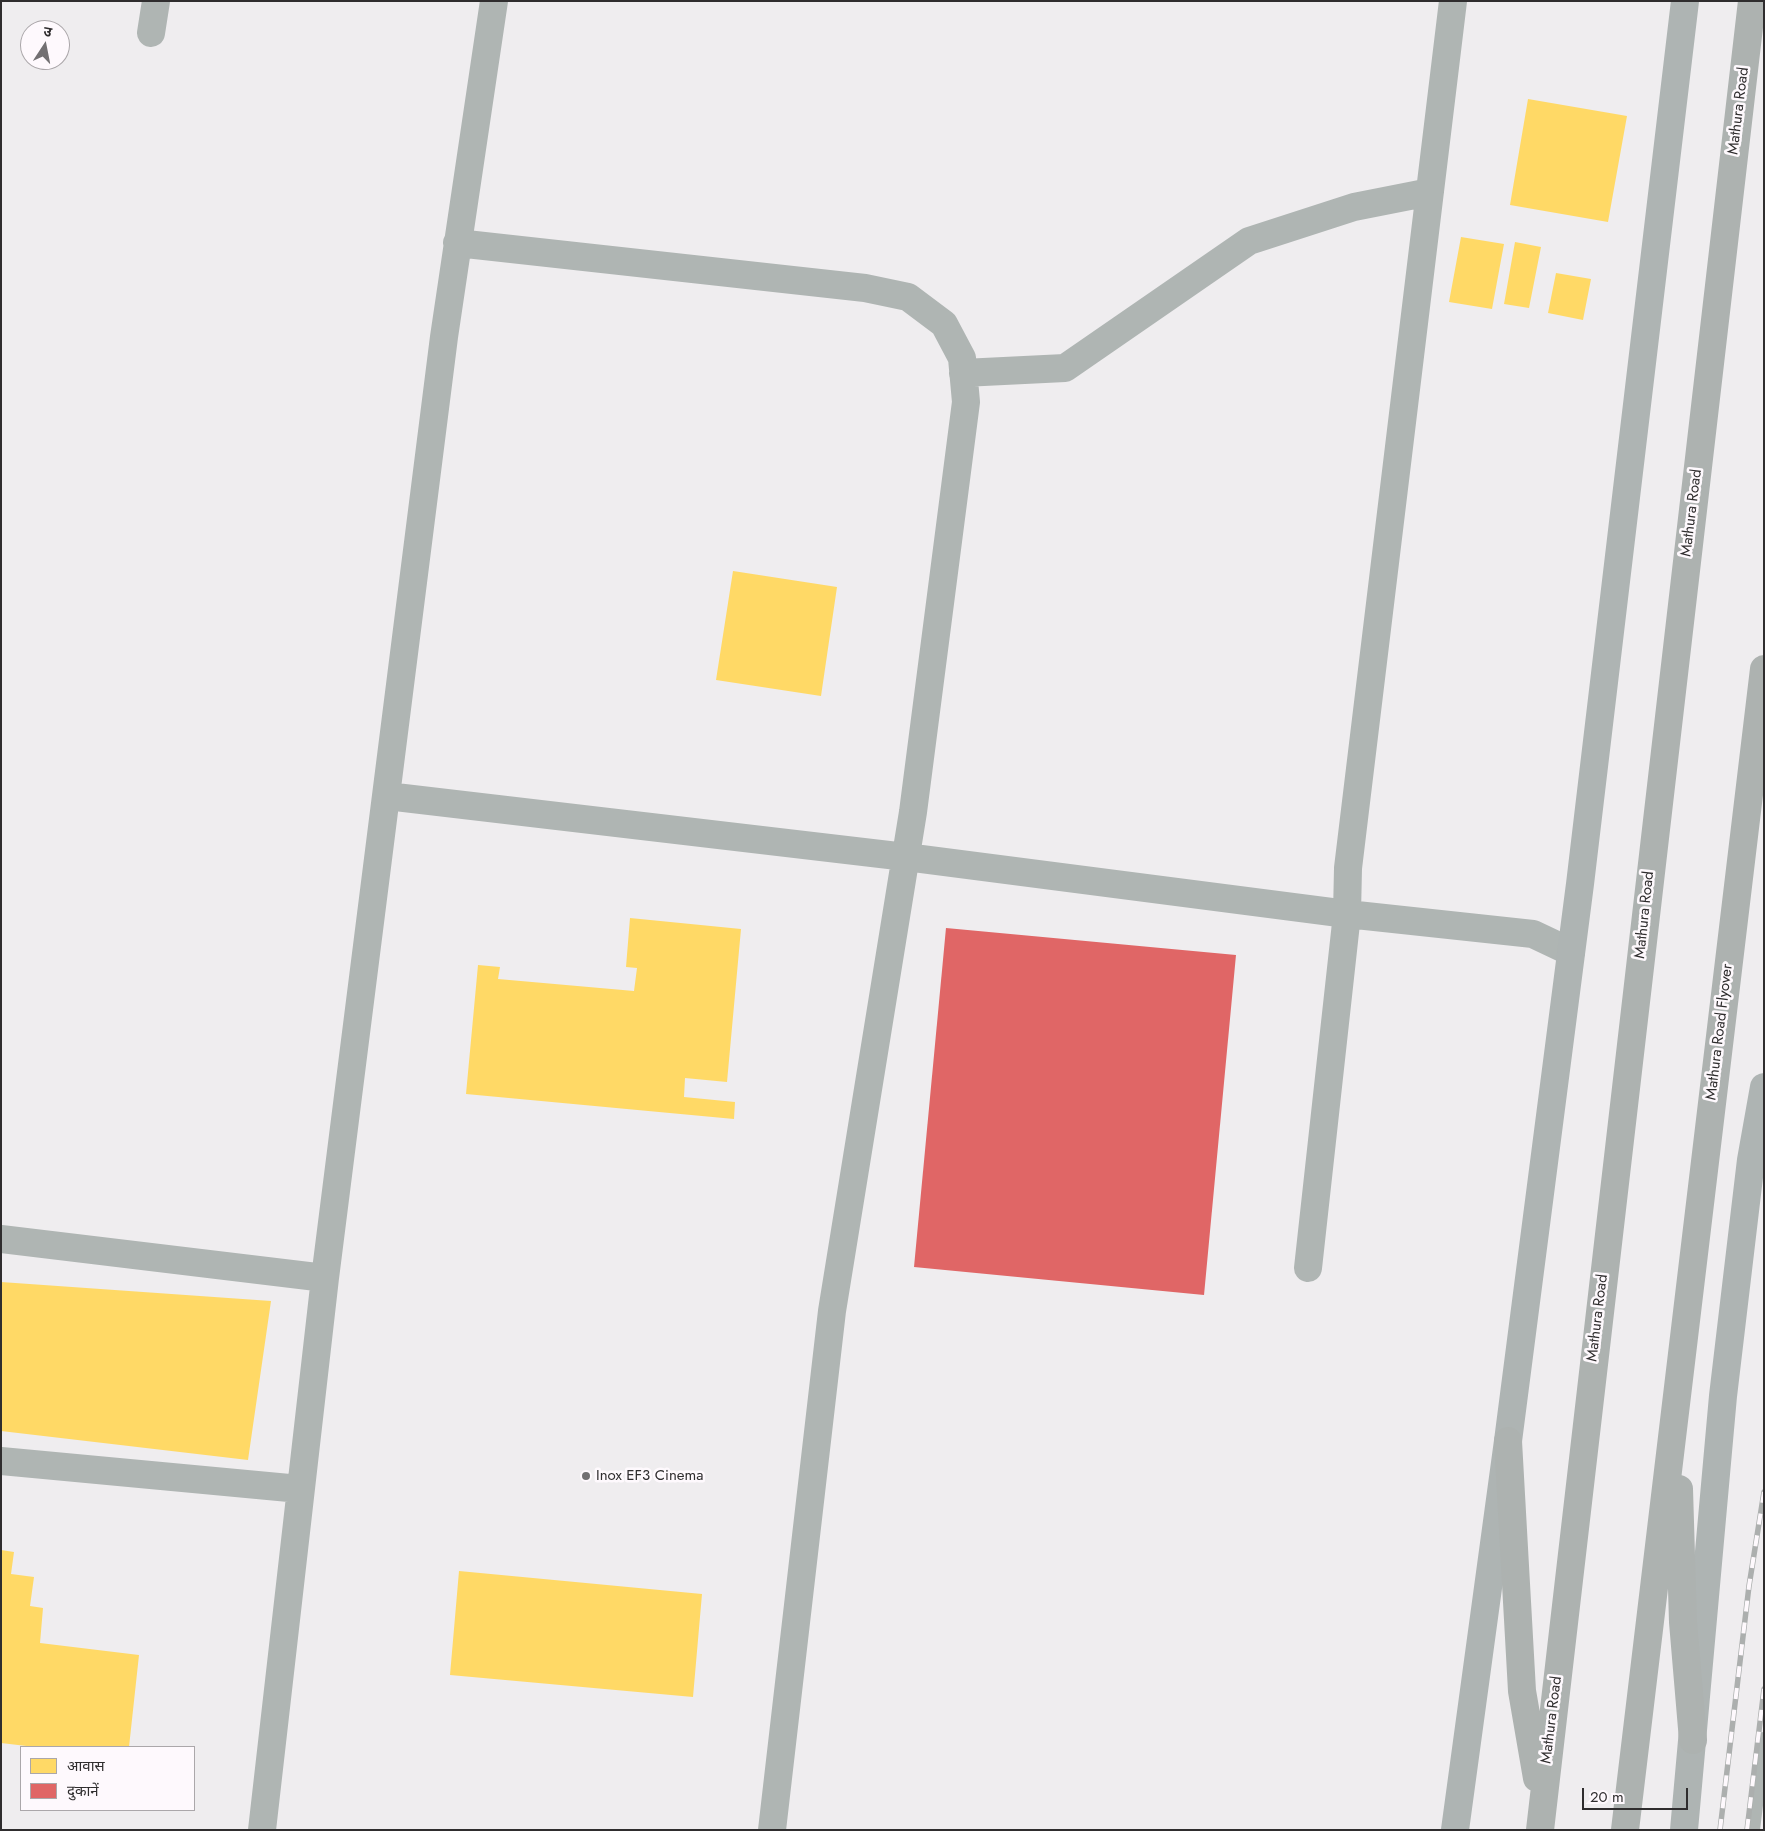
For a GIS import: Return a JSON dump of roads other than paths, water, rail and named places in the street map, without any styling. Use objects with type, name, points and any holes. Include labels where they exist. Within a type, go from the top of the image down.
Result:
[{"type":"highway","name":"Mathura Road","points":[[1541,1819],[1752,1]]},
{"type":"highway","name":"Mathura Road Flyover","points":[[1677,1395],[1764,669]]},
{"type":"highway","points":[[1677,1395],[1683,1622],[1693,1740]]},
{"type":"highway","points":[[1625,1830],[1677,1395]]},
{"type":"highway","points":[[1508,1441],[1522,1691],[1541,1819]]},
{"type":"main road","points":[[1455,1830],[1508,1441],[1581,874],[1685,1]]},
{"type":"main road","points":[[1684,1830],[1723,1396],[1751,1160],[1764,1087]]},
{"type":"street","points":[[151,33],[156,1]]},
{"type":"street","points":[[262,1830],[325,1278],[457,244],[494,1]]},
{"type":"street","points":[[1308,1268],[1347,914],[1348,868],[1454,1]]},
{"type":"street","points":[[963,372],[1064,368],[1249,241],[1354,207],[1430,192]]},
{"type":"street","points":[[457,244],[865,288],[908,297],[944,324],[962,358],[966,402],[906,857],[832,1311],[772,1830]]},
{"type":"street","points":[[387,796],[906,857],[1347,914],[1533,934],[1571,952]]},
{"type":"street","points":[[1,1240],[325,1278]]},
{"type":"street","points":[[1,1461],[300,1490]]},
{"type":"lane","points":[[1754,1830],[1764,1739]]},
{"type":"railway","points":[[1720,1830],[1749,1586],[1764,1492]]},
{"type":"railway","points":[[1747,1830],[1764,1689]]},
{"type":"place","name":"Inox EF3 Cinema","points":[[586,1476]]}]
